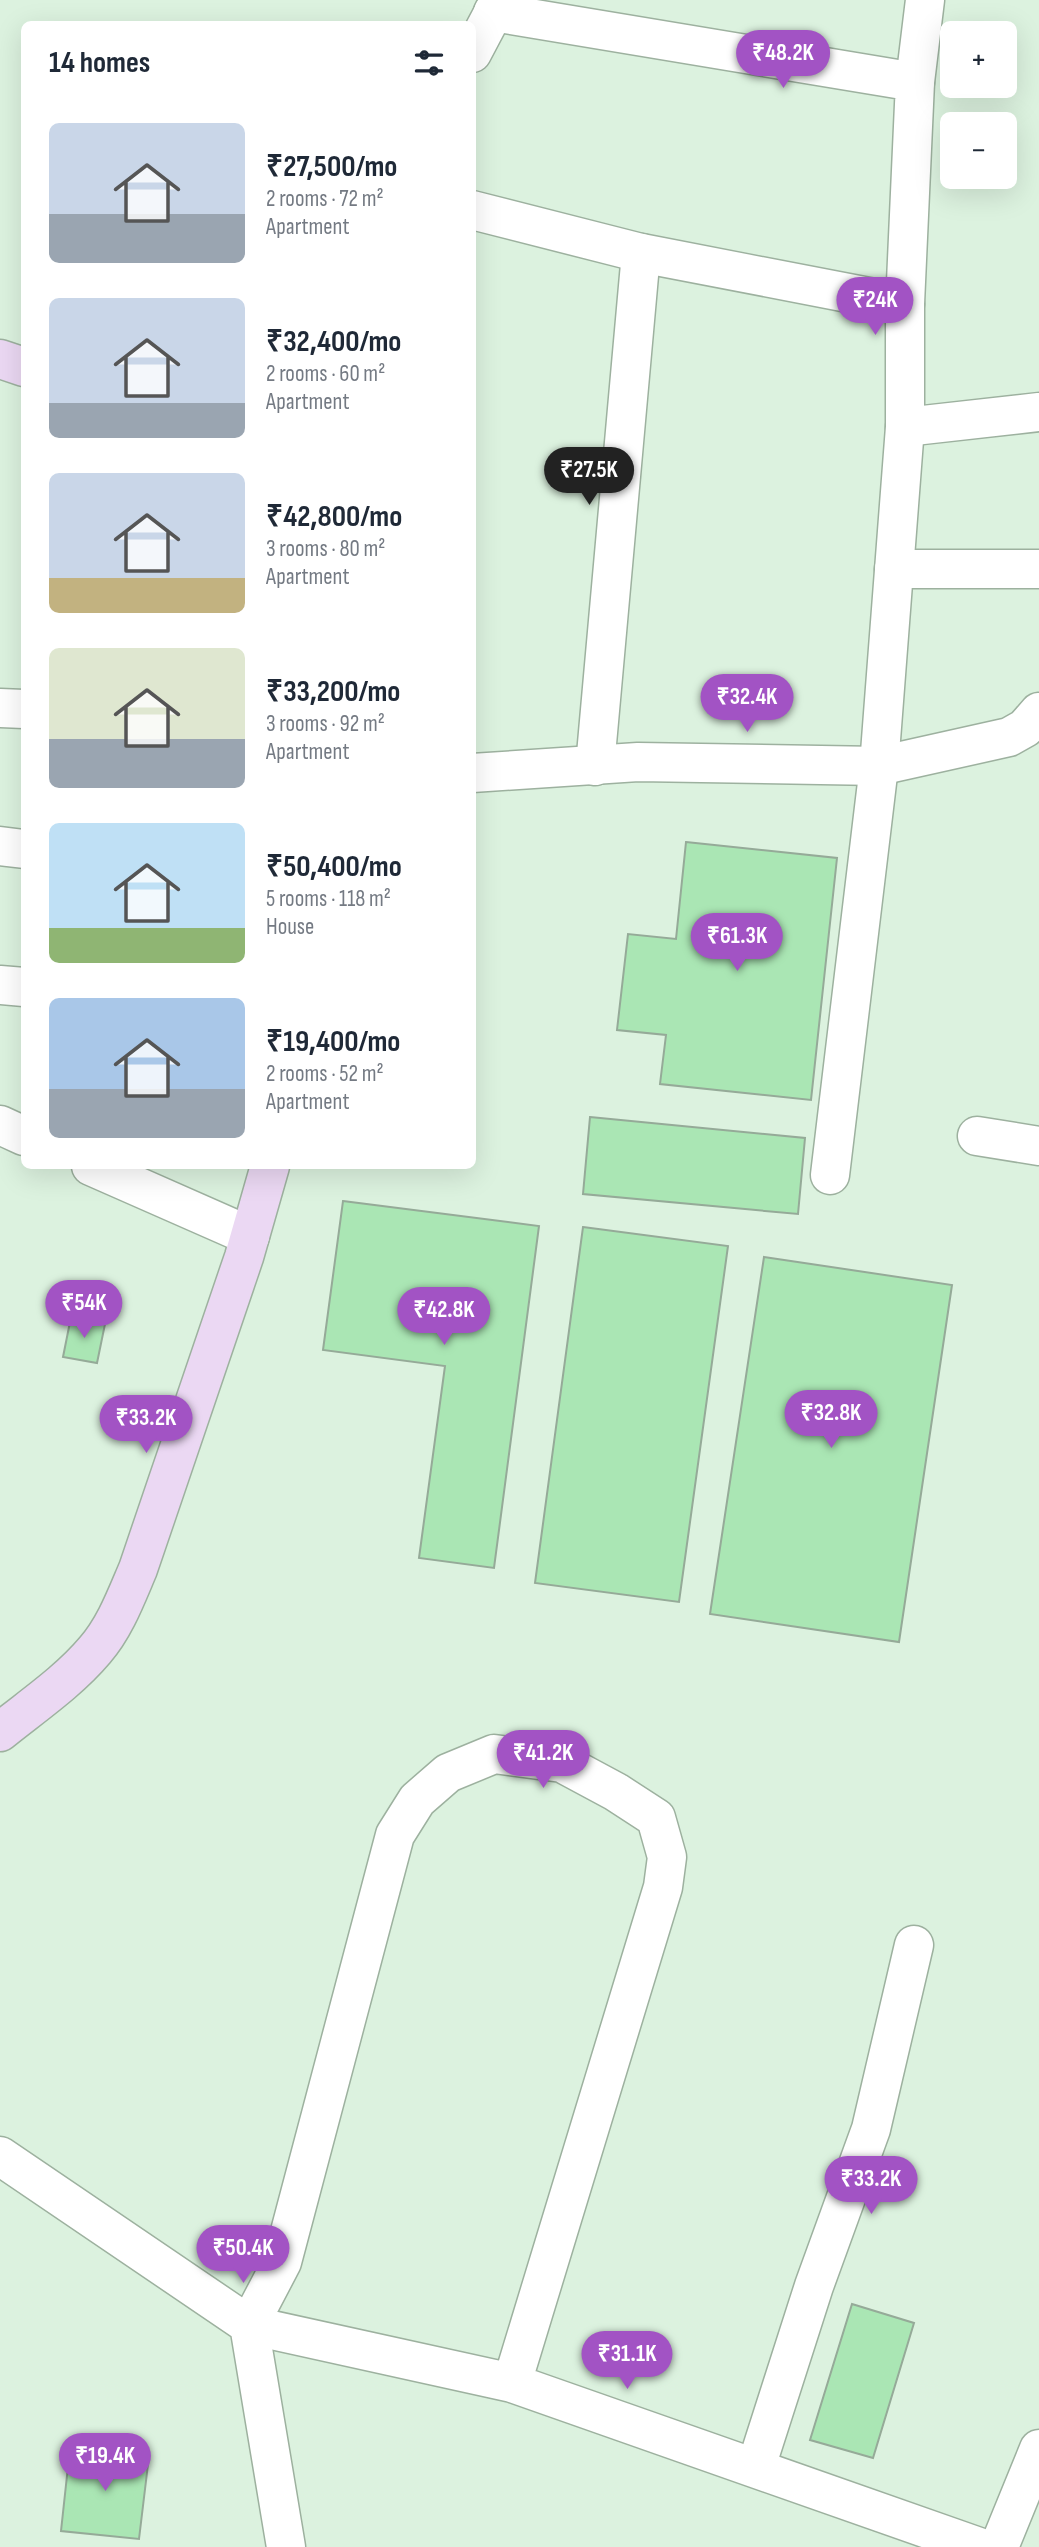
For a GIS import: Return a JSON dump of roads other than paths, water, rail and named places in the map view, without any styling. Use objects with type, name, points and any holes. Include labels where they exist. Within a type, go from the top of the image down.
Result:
[{"type":"street","points":[[830,1175],[879,766],[905,427],[905,304],[915,82],[925,0]]},
{"type":"street","points":[[476,45],[496,6],[915,82]]},
{"type":"street","points":[[476,211],[641,253],[905,304]]},
{"type":"street","points":[[596,766],[641,253]]},
{"type":"street","points":[[0,359],[21,366]]},
{"type":"street","points":[[905,427],[1039,412]]},
{"type":"street","points":[[894,569],[1039,569]]},
{"type":"street","points":[[0,708],[21,709]]},
{"type":"street","points":[[476,773],[638,762],[879,766],[1009,737],[1025,728],[1039,712]]},
{"type":"street","points":[[0,846],[21,849]]},
{"type":"street","points":[[0,985],[21,987]]},
{"type":"street","points":[[0,1125],[21,1135]]},
{"type":"street","points":[[977,1136],[1039,1146]]},
{"type":"street","points":[[98,1169],[250,1236]]},
{"type":"street","points":[[0,1732],[69,1677],[96,1650],[119,1614],[138,1569],[250,1236],[269,1169]]},
{"type":"street","points":[[286,2547],[249,2325],[282,2262],[395,1835],[417,1800],[447,1773],[494,1754],[562,1763],[617,1792],[656,1818],[667,1857],[663,1887],[512,2383]]},
{"type":"street","points":[[756,2467],[814,2286],[871,2129],[914,1945]]},
{"type":"street","points":[[0,2156],[249,2325],[512,2383],[979,2547]]},
{"type":"street","points":[[999,2547],[1039,2449]]}]
